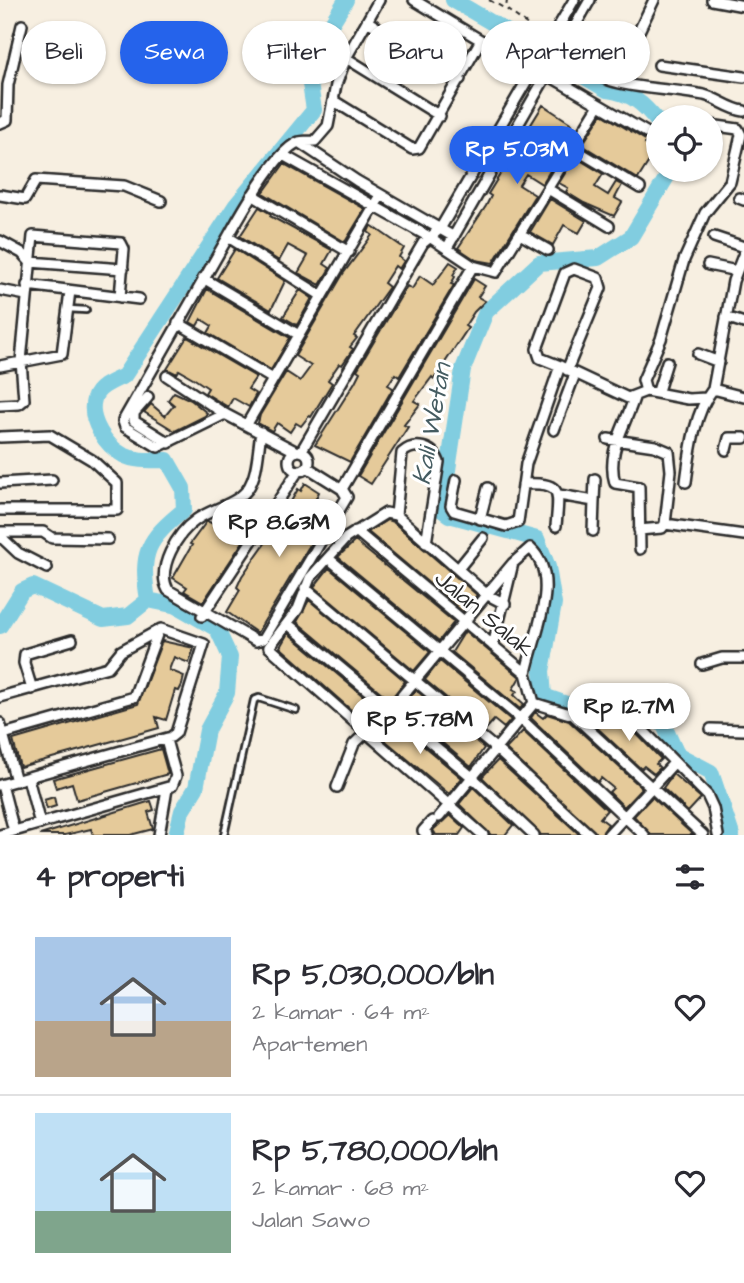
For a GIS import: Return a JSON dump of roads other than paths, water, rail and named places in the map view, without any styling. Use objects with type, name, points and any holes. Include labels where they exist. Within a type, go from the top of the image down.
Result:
[{"type":"street","points":[[367,21],[379,0]]},
{"type":"street","points":[[414,0],[481,40],[467,66]]},
{"type":"street","points":[[562,21],[574,0]]},
{"type":"street","points":[[578,21],[590,0]]},
{"type":"street","points":[[643,21],[653,0]]},
{"type":"street","points":[[712,0],[744,6]]},
{"type":"street","points":[[350,51],[364,26]]},
{"type":"street","points":[[0,122],[6,122],[6,94],[21,30]]},
{"type":"street","points":[[350,60],[440,116]]},
{"type":"street","points":[[659,65],[744,77]]},
{"type":"street","points":[[0,69],[12,72]]},
{"type":"street","points":[[225,414],[163,447],[153,445],[125,427],[124,416],[154,370],[203,278],[252,195],[283,155],[298,142],[315,141],[328,126],[336,84]]},
{"type":"street","points":[[334,101],[412,149],[424,145],[457,84]]},
{"type":"street","points":[[261,432],[256,463],[245,492],[188,526],[164,565],[164,583],[168,590],[256,641],[263,639],[346,500],[342,489],[289,462],[423,243],[440,229],[525,84]]},
{"type":"street","points":[[528,84],[539,89]]},
{"type":"street","points":[[447,248],[542,84]]},
{"type":"street","points":[[567,84],[646,132]]},
{"type":"street","points":[[614,84],[709,96],[735,110],[744,111]]},
{"type":"street","points":[[283,155],[375,205],[473,266],[496,272],[599,105]]},
{"type":"street","points":[[646,391],[643,380],[661,339],[672,294],[692,240],[718,193],[740,167],[741,145],[738,129],[723,127]]},
{"type":"street","points":[[298,142],[454,237]]},
{"type":"street","points":[[573,148],[640,188]]},
{"type":"street","points":[[0,195],[26,199],[36,180],[124,186],[161,201]]},
{"type":"street","points":[[548,188],[609,226]]},
{"type":"street","points":[[252,195],[349,251]]},
{"type":"street","points":[[247,424],[381,195]]},
{"type":"street","points":[[520,234],[548,250]]},
{"type":"street","points":[[0,405],[19,404],[24,400],[21,361],[31,240],[40,235],[121,243],[124,246],[120,297]]},
{"type":"street","points":[[228,237],[322,296]]},
{"type":"street","points":[[714,237],[744,247]]},
{"type":"street","points":[[0,240],[22,253],[30,262],[123,269]]},
{"type":"street","points":[[686,482],[692,438],[706,398],[713,389],[726,317],[744,253]]},
{"type":"street","points":[[708,265],[737,271]]},
{"type":"street","points":[[342,489],[473,266]]},
{"type":"street","points":[[456,480],[452,509],[506,526],[516,524],[526,464],[567,370],[601,288],[598,278],[574,269],[565,273],[537,349],[540,358],[567,370],[622,396],[634,398]]},
{"type":"street","points":[[203,278],[299,335]]},
{"type":"street","points":[[0,290],[70,291],[139,299]]},
{"type":"street","points":[[0,366],[62,354],[70,291]]},
{"type":"street","points":[[726,317],[744,323]]},
{"type":"street","points":[[178,323],[273,379]]},
{"type":"street","points":[[698,354],[719,362]]},
{"type":"street","points":[[658,391],[667,362]]},
{"type":"street","points":[[554,430],[567,370]]},
{"type":"street","points":[[167,376],[225,414],[309,456],[205,613]]},
{"type":"street","points":[[713,389],[744,397]]},
{"type":"street","points":[[640,549],[639,487],[615,483],[612,439],[634,398],[646,391],[658,391],[688,399],[706,398]]},
{"type":"street","points":[[148,397],[134,413],[134,421],[170,443]]},
{"type":"street","points":[[0,437],[50,435],[106,470],[117,482],[117,510],[0,510]]},
{"type":"street","points":[[726,450],[729,438],[744,438]]},
{"type":"street","points":[[612,439],[669,452],[671,471],[665,524],[662,528],[639,530]]},
{"type":"street","points":[[396,515],[402,453],[411,446],[420,446],[435,453],[439,462],[426,543]]},
{"type":"street","points":[[593,531],[595,479]]},
{"type":"street","points":[[0,483],[52,480]]},
{"type":"street","points":[[523,484],[548,484],[559,495],[594,500]]},
{"type":"street","points":[[480,519],[488,488]]},
{"type":"street","points":[[556,526],[559,495]]},
{"type":"street","points":[[483,835],[270,651],[269,644],[288,624],[298,609],[305,588],[328,558],[356,531],[381,514],[396,515],[486,594],[505,604]]},
{"type":"street","points":[[665,524],[744,535]]},
{"type":"street","name":"Jalan Salak","points":[[356,531],[526,673],[534,703]]},
{"type":"street","points":[[0,534],[43,532],[52,538],[108,539]]},
{"type":"street","points":[[0,534],[18,553],[47,568]]},
{"type":"street","points":[[458,569],[484,538]]},
{"type":"street","points":[[337,787],[354,744],[360,737],[368,734],[391,709],[486,594],[530,548],[541,560],[545,574],[545,595],[526,673]]},
{"type":"street","points":[[328,558],[520,718],[644,835]]},
{"type":"street","points":[[493,646],[513,563]]},
{"type":"street","points":[[305,588],[495,748],[590,835]]},
{"type":"street","points":[[288,624],[472,777],[534,835]]},
{"type":"street","points":[[0,697],[108,667],[121,650],[166,628],[204,644],[176,733],[166,740],[1,785],[14,831]]},
{"type":"street","points":[[2,734],[134,697],[158,632]]},
{"type":"street","points":[[32,689],[24,663],[25,654],[72,640]]},
{"type":"street","points":[[702,664],[722,658],[744,658]]},
{"type":"street","points":[[423,834],[534,703],[573,715],[625,712],[662,747],[673,764],[707,795],[713,808],[718,835]]},
{"type":"street","points":[[573,715],[704,835]]},
{"type":"street","points":[[0,723],[16,781]]},
{"type":"street","points":[[710,729],[744,730]]},
{"type":"street","points":[[1,835],[35,828],[167,789],[172,786],[176,776],[166,740]]},
{"type":"street","points":[[608,835],[673,764]]},
{"type":"street","points":[[28,778],[35,828]]},
{"type":"street","points":[[159,835],[167,789]]},
{"type":"lane","points":[[67,309],[86,310]]},
{"type":"lane","points":[[224,835],[254,701],[259,698],[296,710]]},
{"type":"waterway","points":[[0,626],[22,591],[33,586],[103,619],[128,616],[148,600],[145,570],[149,548],[162,530],[184,510],[183,488],[167,460],[134,459],[110,445],[96,424],[94,399],[102,388],[124,376],[236,205],[314,110],[308,71],[312,55],[346,0]]},
{"type":"waterway","name":"Kali Wetan","points":[[453,0],[607,90],[636,100],[646,108]]},
{"type":"waterway","name":"Kali Wetan","points":[[664,182],[631,237],[598,258],[539,263],[486,312],[463,369],[442,510],[449,515],[537,539],[548,567],[554,604],[542,671],[544,696],[578,708],[637,693],[650,695],[677,754],[711,772],[732,835]]},
{"type":"waterway","points":[[148,600],[177,606],[217,629],[230,657],[227,693],[207,730],[196,788],[182,811],[176,835]]}]
